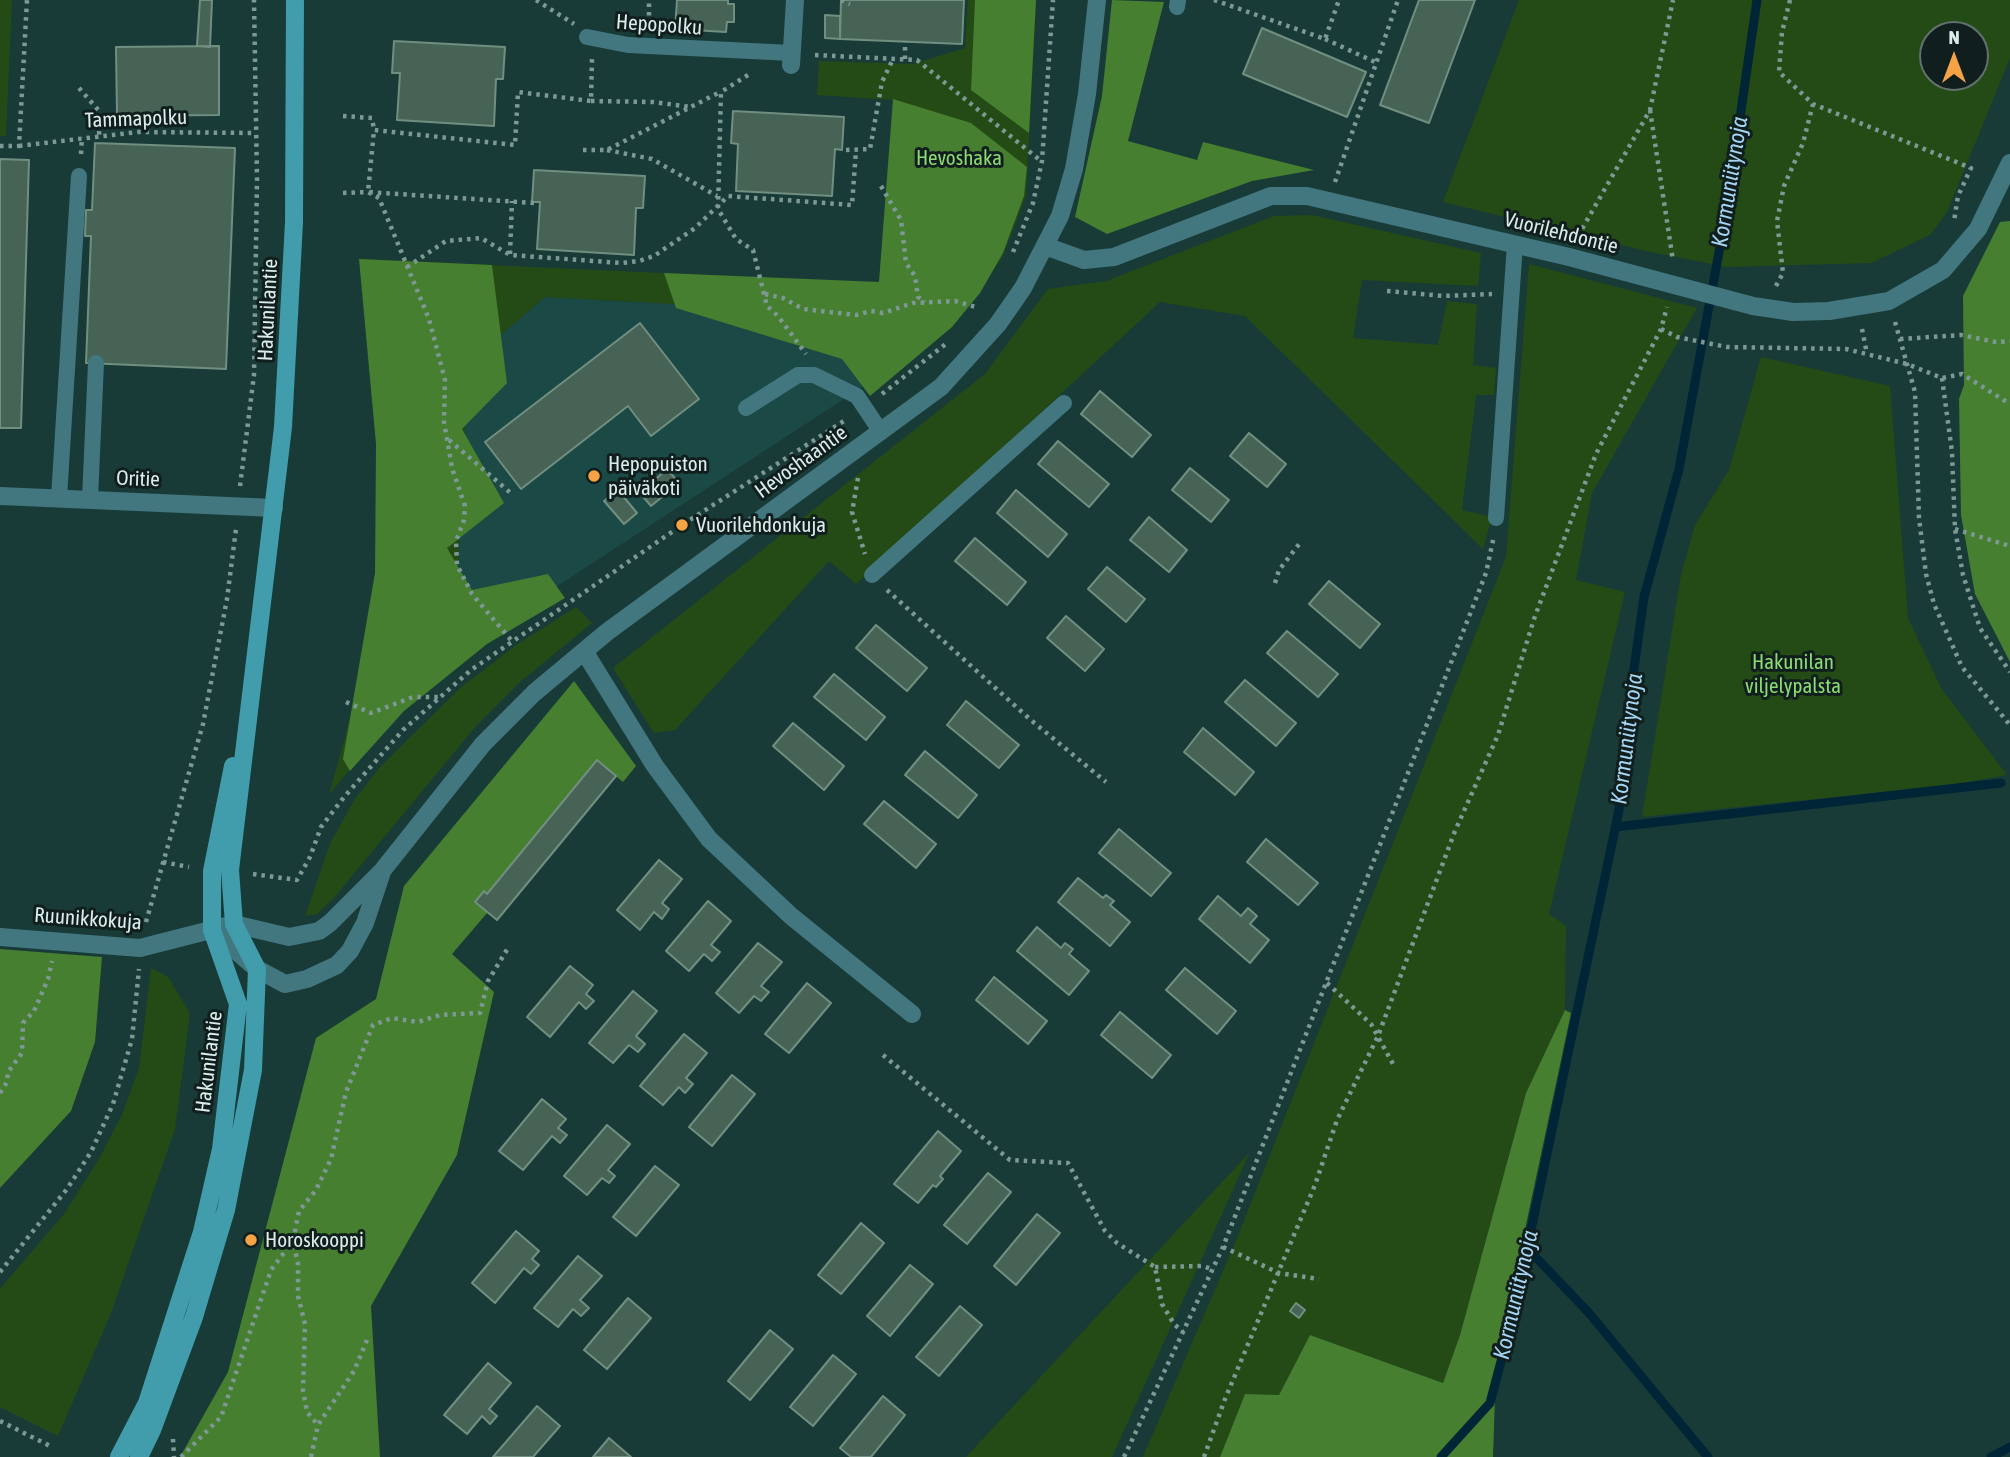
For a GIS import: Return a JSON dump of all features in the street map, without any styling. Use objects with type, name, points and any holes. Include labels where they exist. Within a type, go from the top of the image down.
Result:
[{"type":"main road","name":"Hakunilantie","points":[[139,1457],[152,1430],[194,1317],[226,1210],[253,1070],[257,969],[234,924],[230,870],[262,622],[291,318],[295,0]]},
{"type":"main road","name":"Hakunilantie","points":[[119,1457],[147,1403],[202,1232],[222,1149],[239,1004],[212,930],[212,872],[262,622]]},
{"type":"street","points":[[791,59],[795,0]]},
{"type":"street","name":"Hevoshaantie","points":[[212,930],[234,924],[289,937],[319,931],[382,872],[483,744],[534,693],[690,570],[941,387],[975,351],[1023,288],[1060,216],[1074,169],[1087,94],[1097,0]]},
{"type":"street","name":"Vuorilehdontie","points":[[1045,246],[1084,260],[1114,257],[1271,196],[1307,196],[1515,244],[1754,306],[1793,312],[1858,308],[1889,301],[1943,270],[1978,229],[2010,163]]},
{"type":"street","name":"Oritie","points":[[0,496],[274,508]]},
{"type":"street","points":[[584,651],[655,766],[709,839],[791,916],[912,1014]]},
{"type":"street","name":"Hevoshaantie","points":[[212,930],[257,969],[285,984],[307,979],[337,965],[350,951],[365,923],[382,872]]},
{"type":"street","name":"Ruunikkokuja","points":[[0,937],[140,948],[212,930]]},
{"type":"lane","name":"Hepopolku","points":[[587,37],[628,45],[791,59]]},
{"type":"lane","points":[[59,498],[79,176]]},
{"type":"lane","points":[[1496,518],[1515,244]]},
{"type":"lane","points":[[90,499],[96,363]]},
{"type":"lane","points":[[746,408],[798,374],[814,374],[848,390],[865,407],[881,432]]},
{"type":"lane","points":[[872,575],[1065,403]]},
{"type":"path","points":[[19,146],[27,0]]},
{"type":"path","points":[[0,1272],[68,1189],[91,1152],[113,1104],[132,1039],[140,948],[203,724],[227,599],[254,374],[257,179],[254,0]]},
{"type":"path","name":"Hepopolku","points":[[536,0],[556,10],[587,37]]},
{"type":"path","points":[[841,0],[850,4]]},
{"type":"path","points":[[1010,258],[1033,203],[1042,161],[1053,0]]},
{"type":"path","points":[[1214,0],[1325,40],[1376,62]]},
{"type":"path","points":[[1325,40],[1339,0]]},
{"type":"path","points":[[1334,186],[1398,0]]},
{"type":"path","points":[[1573,244],[1650,110],[1673,0]]},
{"type":"path","points":[[1790,0],[1782,32],[1779,72],[1813,104],[1971,168],[1958,196],[1954,222]]},
{"type":"path","points":[[587,37],[593,64],[591,101]]},
{"type":"path","points":[[905,41],[905,59]]},
{"type":"path","points":[[815,55],[917,60],[1042,161]]},
{"type":"path","points":[[846,150],[870,149],[882,82],[893,59]]},
{"type":"path","points":[[607,150],[721,92],[748,75]]},
{"type":"path","points":[[79,88],[100,112],[99,135]]},
{"type":"path","points":[[374,130],[515,145],[518,92],[591,101],[653,102],[691,107]]},
{"type":"path","points":[[721,92],[716,196],[718,209],[736,239],[753,250],[767,306],[802,346],[814,374]]},
{"type":"path","points":[[1776,286],[1783,272],[1777,221],[1784,186],[1804,142],[1813,104]]},
{"type":"path","points":[[1204,1457],[1225,1399],[1279,1273],[1337,1120],[1378,1036],[1455,831],[1498,735],[1534,619],[1596,454],[1681,288],[1673,258],[1650,110]]},
{"type":"path","points":[[343,116],[372,118],[374,130],[368,192]]},
{"type":"path","name":"Tammapolku","points":[[0,146],[138,132],[255,133]]},
{"type":"path","points":[[583,150],[607,150],[652,159],[716,196]]},
{"type":"path","points":[[407,267],[420,260],[434,247],[461,239],[487,240],[510,255],[622,263],[639,261],[664,249],[718,209],[728,196],[852,205],[856,150]]},
{"type":"path","points":[[881,186],[901,220],[906,263],[915,276],[918,297],[926,303]]},
{"type":"path","points":[[368,192],[379,198],[429,319],[443,369],[452,468],[465,506],[464,520],[456,541],[457,565],[472,594],[511,640]]},
{"type":"path","points":[[344,193],[368,192],[534,203]]},
{"type":"path","points":[[510,255],[512,201]]},
{"type":"path","points":[[1387,291],[1443,296],[1474,293],[1511,295]]},
{"type":"path","points":[[765,294],[783,298],[803,309],[856,315],[871,311],[883,313],[926,303],[956,301],[979,308]]},
{"type":"path","points":[[972,316],[987,300]]},
{"type":"path","points":[[1889,301],[1915,392],[1919,518],[1926,574],[1945,632],[1962,667],[2010,725]]},
{"type":"path","points":[[1661,329],[1677,337],[1727,347],[1835,347],[1908,365],[1942,378],[1962,374],[2010,404]]},
{"type":"path","points":[[1900,340],[1961,335],[1996,342],[2010,341]]},
{"type":"path","points":[[297,880],[310,857],[320,827],[403,730],[440,697],[511,640],[865,407],[949,341]]},
{"type":"path","points":[[1942,378],[1951,452],[1955,529],[1966,591],[1989,644],[2010,672]]},
{"type":"path","points":[[448,440],[513,495]]},
{"type":"path","points":[[857,449],[860,466],[852,512],[872,575],[1014,705],[1106,782]]},
{"type":"path","points":[[1124,1457],[1214,1270],[1486,573],[1496,518]]},
{"type":"path","points":[[1955,529],[2010,546]]},
{"type":"path","points":[[1275,583],[1279,570],[1300,543]]},
{"type":"path","points":[[346,702],[371,713],[413,697],[440,697]]},
{"type":"path","points":[[0,1093],[8,1082],[8,1072],[22,1053],[23,1023],[34,1011],[48,979],[56,940]]},
{"type":"path","points":[[318,1425],[307,1412],[303,1390],[305,1324],[298,1296],[298,1264],[293,1241],[299,1211],[323,1179],[331,1159],[346,1092],[373,1025],[392,1018],[418,1022],[440,1015],[480,1013],[491,974],[508,947]]},
{"type":"path","points":[[1327,983],[1371,1024],[1393,1063]]},
{"type":"path","points":[[883,1055],[1010,1160],[1068,1163],[1105,1231],[1117,1243],[1155,1267],[1203,1266],[1214,1270]]},
{"type":"path","points":[[181,1457],[220,1418],[271,1270],[293,1241]]},
{"type":"path","points":[[1223,1247],[1279,1273],[1320,1279]]},
{"type":"path","points":[[1155,1267],[1162,1304],[1174,1325],[1183,1332]]},
{"type":"path","points":[[311,1457],[318,1425],[354,1371],[367,1340]]},
{"type":"path","points":[[0,1421],[50,1446]]},
{"type":"shaded area","name":"Hepopuiston päiväkoti","points":[[545,297],[895,316],[922,348],[493,628],[457,589],[468,363]]},
{"type":"green space","points":[[0,0],[12,0],[6,136],[0,136]]},
{"type":"green space","name":"Hevoshaka","points":[[968,0],[1036,0],[1026,196],[1002,258],[977,293],[895,316],[545,297],[468,363],[457,589],[401,707],[329,795],[378,616],[389,517],[376,359],[359,259],[879,283],[893,100],[817,95],[819,61],[913,64],[965,48]]},
{"type":"green space","points":[[975,0],[1036,0],[1029,133],[971,90]]},
{"type":"green space","points":[[1112,0],[1164,2],[1128,141],[1197,160],[1203,142],[1314,170],[1252,181],[1107,234],[1075,217],[1102,96]]},
{"type":"green space","points":[[1519,0],[2010,0],[2010,58],[1947,212],[1930,235],[1871,263],[1727,267],[1646,251],[1443,202]]},
{"type":"green space","points":[[893,99],[971,123],[1027,167],[1024,196],[1003,253],[980,293],[952,327],[870,396],[842,359],[676,308],[664,273],[879,282]]},
{"type":"green space","points":[[1312,215],[1481,253],[1478,286],[1362,280],[1353,338],[1438,345],[1447,301],[1477,304],[1473,365],[1496,368],[1494,395],[1476,395],[1462,510],[1492,517],[1483,549],[1245,316],[1160,302],[856,584],[829,561],[675,730],[654,733],[613,668],[985,374],[1048,289],[1106,281],[1274,216]]},
{"type":"green space","points":[[2010,221],[2010,662],[1975,594],[1961,515],[1959,399],[1964,385],[1963,296],[2000,222]]},
{"type":"green space","points":[[359,259],[492,265],[507,383],[462,429],[504,503],[447,548],[472,590],[548,574],[565,598],[487,644],[404,711],[350,771],[343,759],[375,573],[376,444]]},
{"type":"green space","points":[[1529,264],[1697,308],[1592,493],[1576,580],[1625,592],[1549,914],[1566,926],[1565,1010],[1526,1093],[1460,1335],[1443,1383],[1310,1335],[1279,1395],[1245,1394],[1220,1457],[1143,1457],[1238,1236],[1506,557]]},
{"type":"green space","name":"Hakunilan viljelypalsta","points":[[1761,357],[1890,386],[1908,618],[1941,688],[2007,775],[1950,785],[1642,817],[1681,575],[1695,525],[1729,470]]},
{"type":"green space","points":[[576,607],[592,623],[520,682],[476,726],[333,899],[317,914],[305,916],[330,844],[354,800],[381,766],[460,688],[515,646]]},
{"type":"green space","points":[[574,681],[636,766],[623,782],[597,761],[487,894],[484,891],[476,901],[488,912],[452,954],[494,992],[457,1155],[371,1306],[380,1457],[180,1457],[228,1372],[316,1038],[376,999],[404,886]]},
{"type":"green space","points":[[0,949],[102,957],[95,1042],[71,1111],[0,1188]]},
{"type":"green space","points":[[151,968],[168,977],[190,1013],[175,1129],[111,1313],[58,1436],[0,1407],[0,1289],[64,1214],[100,1157],[122,1115],[139,1068]]},
{"type":"green space","points":[[1565,1010],[1571,1013],[1496,1366],[1493,1457],[1220,1457],[1245,1394],[1279,1395],[1310,1335],[1443,1383],[1460,1335],[1526,1093]]},
{"type":"green space","points":[[1250,1152],[1112,1457],[966,1457]]},
{"type":"building","points":[[200,0],[212,0],[210,47],[197,46]]},
{"type":"building","points":[[677,0],[728,0],[728,4],[734,4],[734,22],[727,22],[726,32],[675,29]]},
{"type":"building","points":[[841,0],[964,0],[962,44],[840,39]]},
{"type":"building","points":[[1419,0],[1475,0],[1429,123],[1380,105]]},
{"type":"building","points":[[825,15],[840,16],[840,39],[825,38]]},
{"type":"building","points":[[1262,28],[1366,72],[1347,117],[1243,74]]},
{"type":"building","points":[[394,41],[505,47],[503,79],[496,79],[494,126],[397,120],[400,73],[392,73]]},
{"type":"building","points":[[219,46],[219,115],[117,116],[116,47]]},
{"type":"building","points":[[733,111],[844,117],[842,150],[835,149],[832,196],[736,191],[738,144],[731,143]]},
{"type":"building","points":[[95,143],[235,148],[226,369],[86,363],[91,236],[85,236],[86,210],[92,210]]},
{"type":"building","points":[[0,159],[29,160],[21,428],[0,428]]},
{"type":"building","points":[[534,170],[645,176],[643,208],[636,208],[634,255],[537,249],[540,202],[532,202]]},
{"type":"building","points":[[640,323],[699,399],[651,436],[628,406],[521,489],[485,442]]},
{"type":"building","points":[[1100,391],[1151,435],[1132,457],[1081,414]]},
{"type":"building","points":[[1249,433],[1286,464],[1267,487],[1230,456]]},
{"type":"building","points":[[1058,441],[1109,484],[1089,507],[1038,464]]},
{"type":"building","points":[[1190,468],[1229,500],[1211,522],[1172,490]]},
{"type":"building","points":[[667,469],[679,483],[651,506],[640,493]]},
{"type":"building","points":[[618,490],[637,513],[624,524],[604,501]]},
{"type":"building","points":[[1016,490],[1067,534],[1048,557],[997,513]]},
{"type":"building","points":[[1149,517],[1187,550],[1169,572],[1130,540]]},
{"type":"building","points":[[975,538],[1026,582],[1007,605],[955,561]]},
{"type":"building","points":[[1107,567],[1145,599],[1126,622],[1088,589]]},
{"type":"building","points":[[1329,581],[1380,624],[1360,648],[1309,604]]},
{"type":"building","points":[[1066,616],[1104,649],[1085,671],[1047,638]]},
{"type":"building","points":[[876,625],[927,668],[907,691],[856,648]]},
{"type":"building","points":[[1287,631],[1338,674],[1318,697],[1267,653]]},
{"type":"building","points":[[834,674],[885,717],[866,740],[814,697]]},
{"type":"building","points":[[1245,680],[1296,723],[1276,746],[1225,702]]},
{"type":"building","points":[[966,701],[1019,745],[999,768],[947,725]]},
{"type":"building","points":[[793,723],[844,766],[824,790],[773,746]]},
{"type":"building","points":[[1203,728],[1254,772],[1235,795],[1184,752]]},
{"type":"building","points":[[925,751],[977,795],[958,818],[905,775]]},
{"type":"building","points":[[597,760],[616,776],[497,920],[475,902],[484,891],[487,894]]},
{"type":"building","points":[[884,801],[936,844],[916,868],[864,824]]},
{"type":"building","points":[[1119,829],[1171,873],[1151,896],[1099,853]]},
{"type":"building","points":[[1266,839],[1318,883],[1298,905],[1247,862]]},
{"type":"building","points":[[659,860],[682,879],[662,903],[669,909],[662,919],[654,912],[640,930],[617,910]]},
{"type":"building","points":[[1078,878],[1103,898],[1106,895],[1114,901],[1110,905],[1130,922],[1110,946],[1058,902]]},
{"type":"building","points":[[1218,896],[1241,916],[1248,908],[1257,916],[1250,924],[1269,940],[1250,963],[1199,919]]},
{"type":"building","points":[[708,901],[731,921],[711,945],[720,952],[712,961],[704,954],[689,971],[666,951]]},
{"type":"building","points":[[1037,927],[1061,948],[1065,943],[1073,949],[1069,954],[1089,971],[1069,995],[1017,951]]},
{"type":"building","points":[[758,943],[782,962],[761,986],[769,992],[761,1001],[754,996],[739,1013],[716,993]]},
{"type":"building","points":[[570,966],[593,985],[586,994],[594,1001],[586,1009],[579,1002],[550,1037],[527,1017]]},
{"type":"building","points":[[1185,968],[1236,1011],[1217,1034],[1166,990]]},
{"type":"building","points":[[994,977],[1047,1021],[1028,1044],[976,1000]]},
{"type":"building","points":[[807,983],[831,1003],[789,1053],[765,1034]]},
{"type":"building","points":[[633,991],[657,1011],[636,1036],[645,1044],[638,1052],[629,1045],[613,1063],[589,1043]]},
{"type":"building","points":[[1120,1012],[1171,1055],[1152,1078],[1101,1035]]},
{"type":"building","points":[[684,1034],[707,1053],[686,1078],[693,1084],[685,1093],[679,1087],[663,1105],[640,1086]]},
{"type":"building","points":[[732,1075],[755,1094],[712,1146],[689,1127]]},
{"type":"building","points":[[542,1099],[566,1119],[558,1128],[567,1135],[560,1143],[552,1136],[523,1170],[499,1151]]},
{"type":"building","points":[[607,1125],[630,1144],[608,1170],[615,1176],[609,1183],[602,1178],[587,1195],[564,1176]]},
{"type":"building","points":[[938,1131],[961,1151],[940,1176],[943,1179],[936,1187],[933,1185],[918,1203],[894,1184]]},
{"type":"building","points":[[655,1166],[679,1185],[636,1236],[613,1217]]},
{"type":"building","points":[[988,1173],[1011,1192],[967,1244],[944,1225]]},
{"type":"building","points":[[1037,1214],[1060,1233],[1016,1285],[994,1266]]},
{"type":"building","points":[[861,1223],[884,1243],[841,1294],[818,1275]]},
{"type":"building","points":[[516,1231],[539,1251],[532,1259],[539,1265],[531,1274],[524,1268],[495,1303],[472,1283]]},
{"type":"building","points":[[578,1256],[602,1276],[580,1300],[589,1308],[581,1316],[573,1309],[558,1327],[534,1308]]},
{"type":"building","points":[[910,1265],[933,1284],[890,1336],[867,1316]]},
{"type":"building","points":[[628,1298],[651,1318],[607,1369],[584,1350]]},
{"type":"building","points":[[1296,1303],[1305,1310],[1299,1318],[1290,1311]]},
{"type":"building","points":[[960,1306],[982,1325],[939,1376],[916,1357]]},
{"type":"building","points":[[770,1330],[793,1349],[750,1400],[728,1381]]},
{"type":"building","points":[[833,1355],[856,1374],[813,1426],[790,1407]]},
{"type":"building","points":[[488,1363],[511,1383],[489,1409],[497,1416],[490,1424],[482,1416],[467,1434],[444,1415]]},
{"type":"building","points":[[883,1396],[905,1415],[871,1457],[851,1457],[840,1448]]},
{"type":"building","points":[[537,1406],[560,1426],[533,1457],[493,1457]]},
{"type":"building","points":[[609,1438],[631,1457],[593,1457]]},
{"type":"waterway","name":"Kormuniitynoja","points":[[1441,1457],[1490,1403],[1513,1316],[1619,810],[1625,734],[1644,597],[1679,469],[1726,214],[1757,0]]},
{"type":"waterway","points":[[1615,827],[2001,783]]},
{"type":"waterway","points":[[1528,1249],[1589,1313],[1708,1457]]},
{"type":"waterway","points":[[1991,1457],[2010,1447]]},
{"type":"place","name":"Hepopuiston päiväkoti","points":[[594,476]]},
{"type":"place","name":"Vuorilehdonkuja","points":[[682,525]]},
{"type":"place","name":"Horoskooppi","points":[[251,1240]]}]
